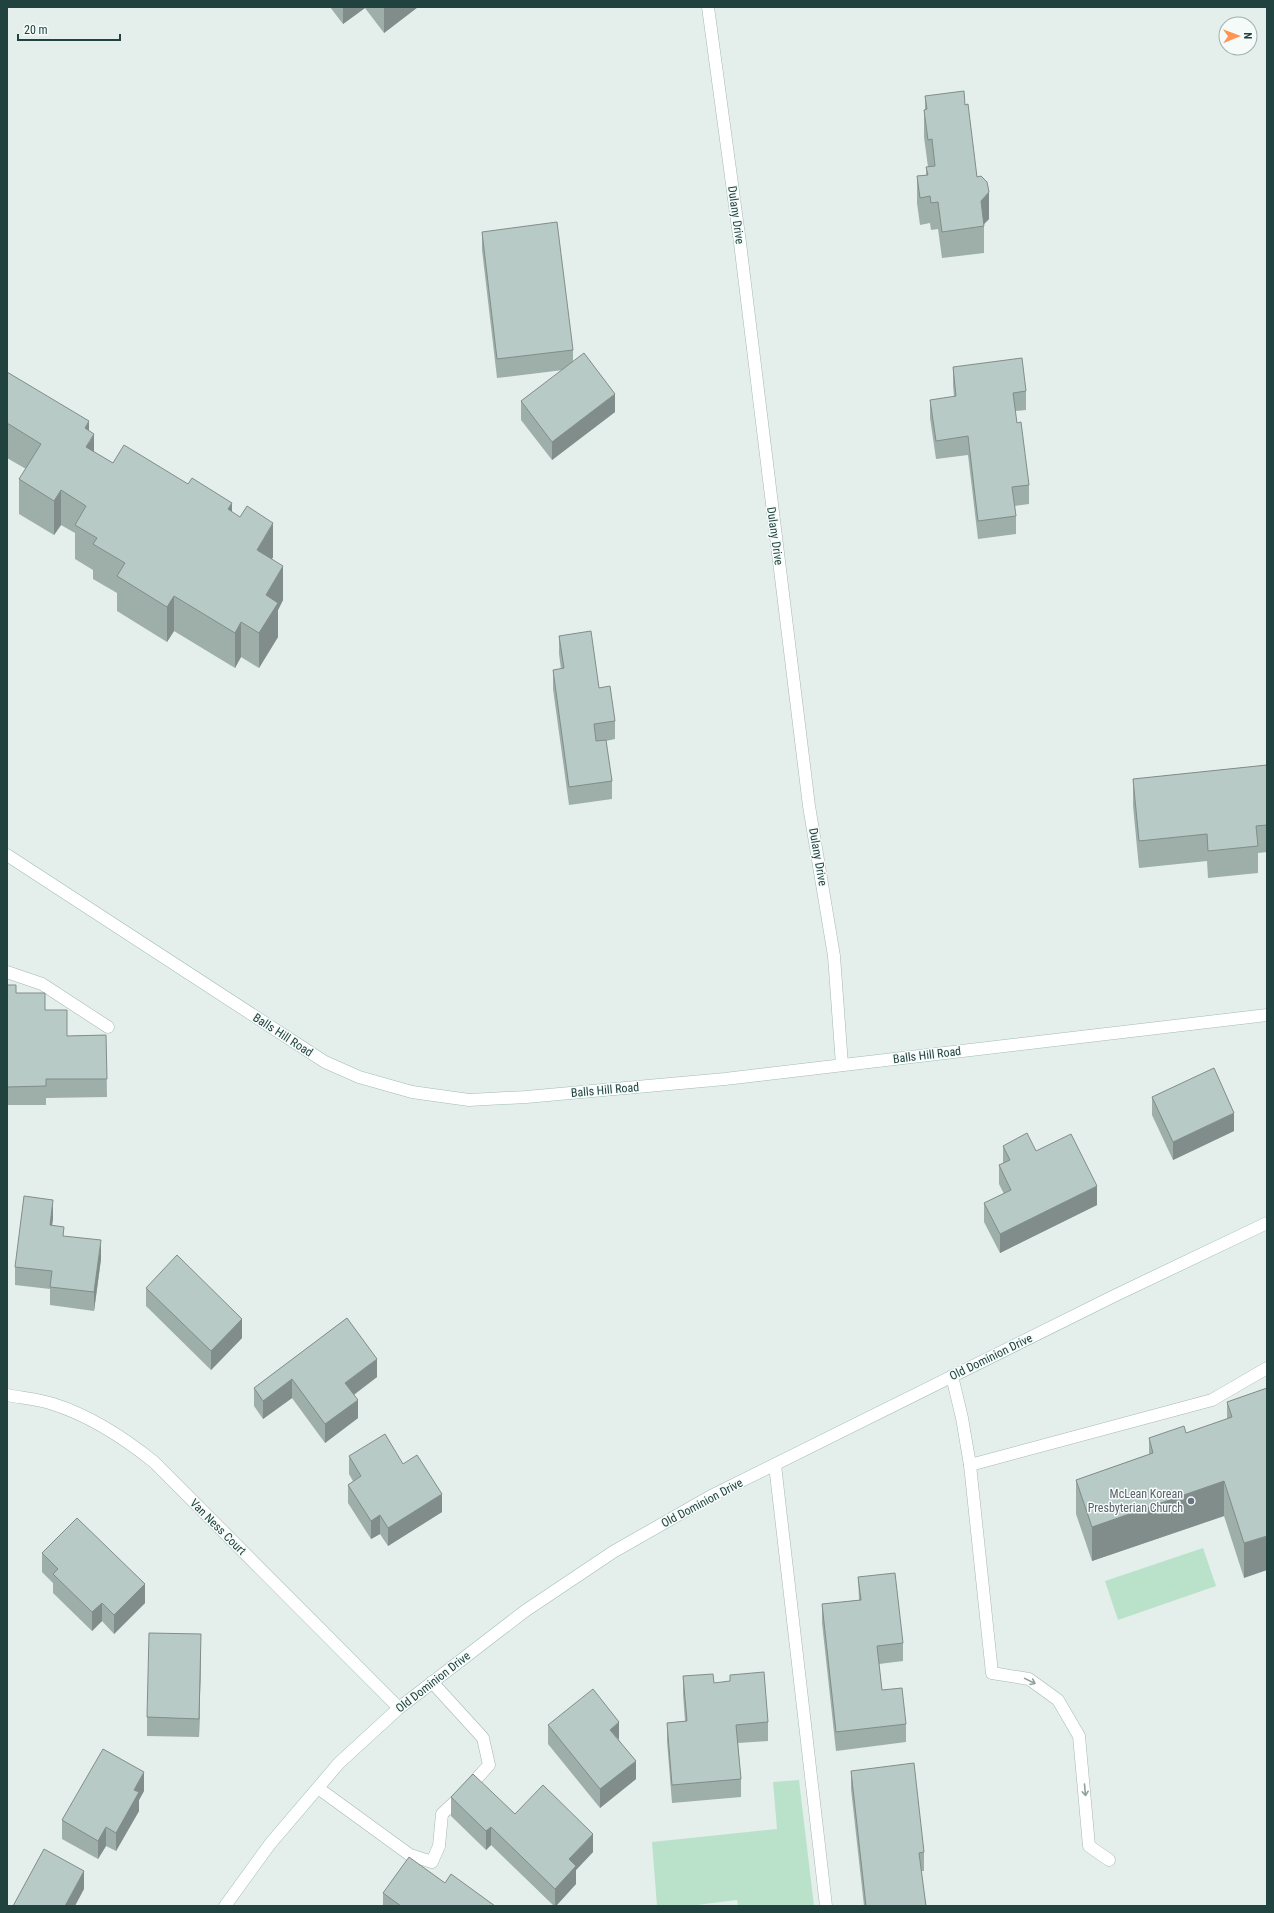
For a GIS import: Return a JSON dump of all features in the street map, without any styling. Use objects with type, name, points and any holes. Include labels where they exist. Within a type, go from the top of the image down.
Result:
[{"type":"street","name":"Dulany Drive","points":[[708,7],[741,251],[809,806],[834,956],[842,1065]]},
{"type":"street","name":"Balls Hill Road","points":[[7,855],[325,1062],[359,1077],[412,1092],[469,1100],[526,1097],[725,1079],[1267,1015]]},
{"type":"street","points":[[7,972],[42,984],[108,1027]]},
{"type":"street","name":"Old Dominion Drive","points":[[225,1906],[270,1844],[339,1763],[399,1708],[525,1611],[613,1552],[713,1495],[952,1376],[1267,1223]]},
{"type":"street","points":[[970,1465],[1212,1400],[1267,1368]]},
{"type":"street","points":[[952,1376],[962,1418],[970,1465],[992,1673],[1029,1679],[1058,1700],[1079,1736],[1089,1846],[1109,1860]]},
{"type":"street","name":"Van Ness Court","points":[[7,1395],[51,1403],[88,1417],[128,1441],[154,1462],[399,1708]]},
{"type":"street","points":[[775,1465],[826,1906]]},
{"type":"street","points":[[318,1788],[410,1855],[432,1862],[439,1846],[442,1814],[460,1797],[489,1765],[483,1738],[432,1682]]},
{"type":"green space","points":[[1203,1548],[1216,1586],[1118,1620],[1105,1581]]},
{"type":"green space","points":[[799,1780],[814,1906],[738,1906],[737,1900],[689,1906],[657,1906],[652,1842],[777,1829],[773,1782]]},
{"type":"building","points":[[964,91],[965,105],[968,104],[977,177],[981,176],[987,182],[989,192],[981,201],[984,226],[942,232],[938,202],[931,203],[930,196],[920,198],[917,176],[928,175],[926,167],[935,166],[932,139],[928,140],[924,110],[927,109],[925,96]]},
{"type":"building","points":[[557,222],[573,350],[497,359],[482,232]]},
{"type":"building","points":[[584,353],[615,394],[552,442],[521,401]]},
{"type":"building","points":[[1022,358],[1026,391],[1013,393],[1017,423],[1021,422],[1029,485],[1012,487],[1016,516],[978,521],[968,436],[936,441],[930,400],[956,396],[953,367]]},
{"type":"building","points":[[7,372],[89,421],[85,428],[94,434],[86,447],[113,463],[124,445],[188,484],[192,478],[232,503],[228,509],[240,517],[247,506],[273,523],[257,550],[283,566],[266,595],[278,603],[259,633],[241,622],[235,633],[174,596],[167,607],[117,576],[125,563],[93,544],[97,538],[75,525],[86,506],[61,490],[54,501],[19,479],[41,444],[7,423]]},
{"type":"building","points":[[591,631],[599,688],[610,686],[615,721],[594,724],[596,741],[606,740],[612,781],[569,787],[553,670],[564,668],[559,636]]},
{"type":"building","points":[[1267,765],[1267,825],[1256,826],[1258,846],[1208,851],[1207,834],[1139,841],[1133,779]]},
{"type":"building","points":[[7,985],[16,985],[16,993],[45,993],[45,1010],[67,1010],[67,1036],[106,1035],[107,1079],[46,1079],[46,1086],[7,1087]]},
{"type":"building","points":[[1214,1068],[1234,1113],[1173,1142],[1152,1097]]},
{"type":"building","points":[[1027,1133],[1036,1151],[1071,1134],[1097,1186],[1000,1234],[984,1203],[1011,1190],[999,1165],[1010,1160],[1003,1146]]},
{"type":"building","points":[[24,1196],[53,1200],[50,1225],[64,1227],[63,1236],[101,1240],[94,1292],[50,1287],[52,1271],[15,1267]]},
{"type":"building","points":[[177,1255],[242,1319],[211,1351],[146,1288]]},
{"type":"building","points":[[347,1318],[377,1359],[345,1383],[358,1400],[325,1424],[292,1379],[263,1401],[254,1388]]},
{"type":"building","points":[[1267,1388],[1267,1536],[1244,1543],[1224,1481],[1092,1527],[1076,1480],[1153,1453],[1149,1438],[1184,1426],[1186,1433],[1232,1417],[1227,1402]]},
{"type":"building","points":[[385,1434],[403,1464],[417,1455],[442,1494],[388,1528],[380,1515],[371,1521],[348,1485],[361,1476],[349,1456]]},
{"type":"building","points":[[77,1518],[145,1584],[114,1615],[102,1603],[92,1612],[53,1574],[58,1569],[42,1553]]},
{"type":"building","points":[[895,1573],[903,1643],[877,1646],[882,1690],[902,1688],[906,1724],[836,1732],[822,1604],[861,1600],[858,1577]]},
{"type":"building","points":[[149,1633],[201,1634],[199,1719],[147,1717]]},
{"type":"building","points":[[764,1672],[768,1722],[736,1725],[741,1779],[672,1785],[667,1723],[687,1721],[683,1676],[713,1674],[714,1683],[730,1681],[730,1675]]},
{"type":"building","points":[[593,1689],[619,1722],[610,1730],[636,1761],[600,1789],[548,1725]]},
{"type":"building","points":[[103,1749],[144,1772],[134,1790],[139,1792],[116,1833],[106,1827],[98,1841],[62,1820]]},
{"type":"building","points":[[914,1763],[924,1852],[919,1853],[926,1906],[866,1906],[851,1771]]},
{"type":"building","points":[[473,1774],[515,1814],[543,1785],[593,1834],[569,1859],[576,1866],[555,1889],[491,1827],[486,1831],[451,1797]]},
{"type":"building","points":[[44,1849],[84,1871],[65,1906],[13,1906]]},
{"type":"building","points":[[409,1857],[445,1883],[451,1874],[495,1906],[401,1906],[383,1893]]},
{"type":"place","name":"McLean Korean Presbyterian Church","points":[[1191,1501]]}]
